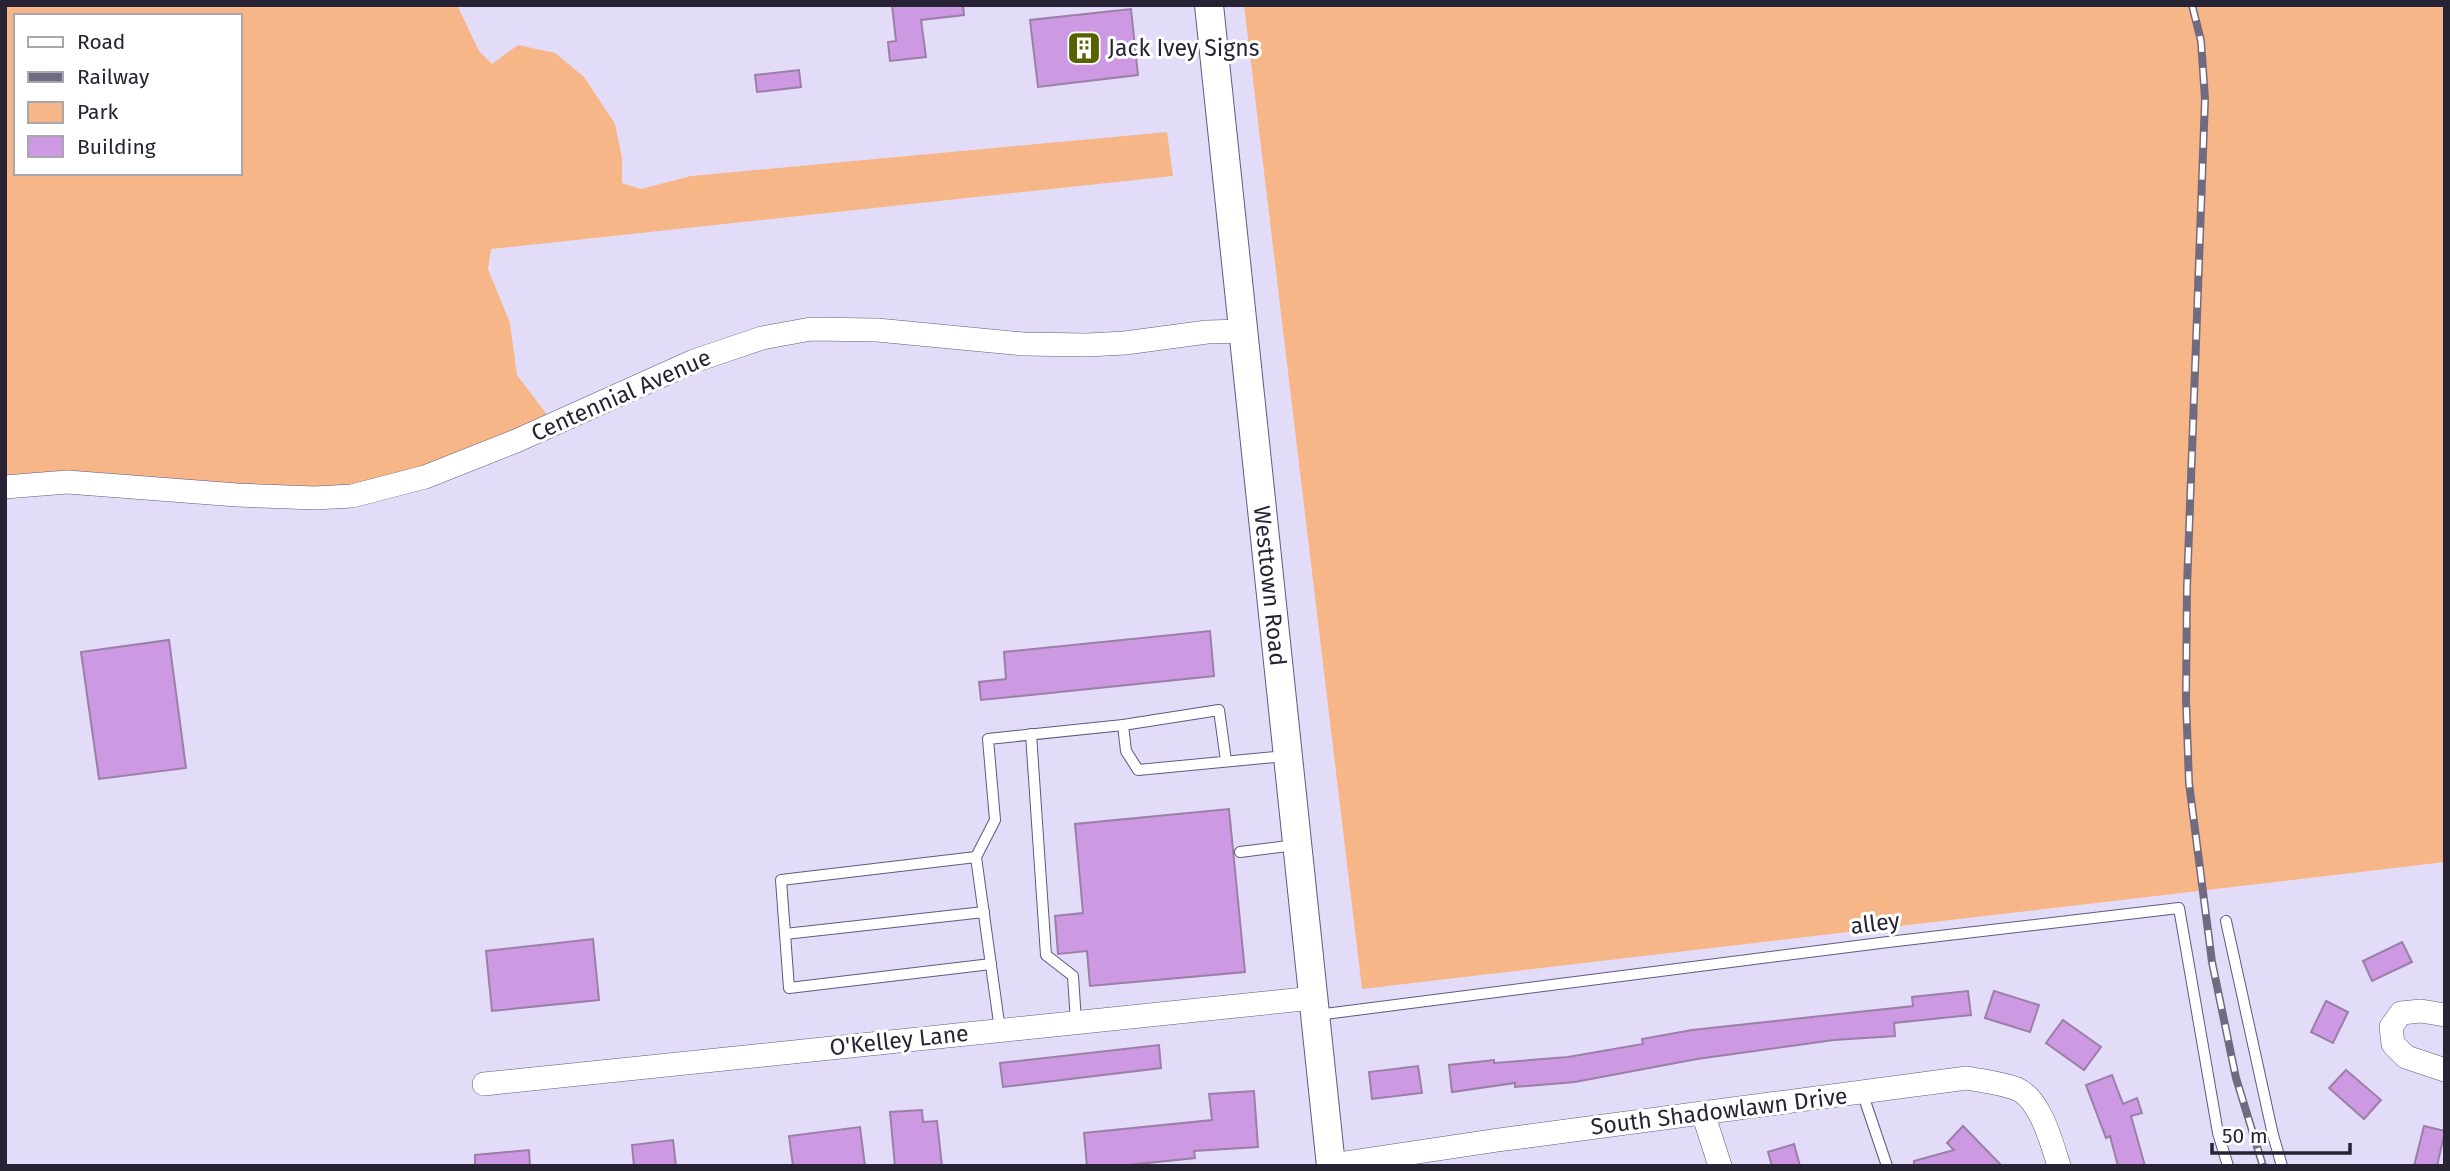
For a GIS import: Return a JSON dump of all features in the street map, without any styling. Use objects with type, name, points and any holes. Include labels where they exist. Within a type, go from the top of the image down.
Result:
[{"type":"street","name":"Westtown Road","points":[[1209,5],[1331,1165]]},
{"type":"street","name":"Centennial Avenue","points":[[5,486],[67,482],[315,499],[352,496],[425,477],[516,441],[694,361],[762,338],[811,330],[877,330],[1023,344],[1087,345],[1125,343],[1207,332],[1243,331]]},
{"type":"street","name":"O'Kelley Lane","points":[[484,1084],[1076,1022],[1315,1006]]},
{"type":"street","points":[[2445,1015],[2421,1011],[2401,1013],[2391,1027],[2393,1044],[2406,1057],[2445,1070]]},
{"type":"street","name":"South Shadowlawn Drive","points":[[1331,1165],[1498,1140],[1967,1078],[2018,1089],[2039,1112],[2059,1166]]},
{"type":"street","points":[[1703,1113],[1720,1166]]},
{"type":"lane","points":[[1000,1030],[976,856],[995,820],[988,739],[1123,725],[1219,710],[1226,761]]},
{"type":"lane","points":[[1123,725],[1126,751],[1138,770],[1288,756]]},
{"type":"lane","points":[[1031,734],[1046,955],[1073,976],[1076,1022]]},
{"type":"lane","points":[[1240,852],[1297,844]]},
{"type":"lane","points":[[976,856],[781,880],[789,988],[991,964]]},
{"type":"lane","name":"alley","points":[[1315,1006],[2179,908],[2218,1133],[2228,1166]]},
{"type":"lane","points":[[785,934],[984,912]]},
{"type":"lane","points":[[2226,921],[2281,1166]]},
{"type":"lane","points":[[1862,1092],[1887,1166]]},
{"type":"green space","points":[[5,5],[457,5],[479,51],[492,64],[518,45],[555,53],[584,77],[615,124],[622,158],[622,183],[641,189],[691,176],[1167,132],[1173,176],[491,249],[488,269],[510,323],[517,375],[554,424],[389,488],[5,487]]},
{"type":"green space","points":[[1244,5],[2445,5],[2445,862],[1362,989]]},
{"type":"building","points":[[892,5],[963,5],[964,15],[921,20],[926,57],[890,61],[888,42],[896,41]]},
{"type":"building","name":"Jack Ivey Signs","points":[[1131,9],[1138,75],[1038,87],[1030,20]]},
{"type":"building","points":[[799,70],[801,87],[757,92],[755,75]]},
{"type":"building","points":[[1210,631],[1214,676],[981,700],[979,682],[1006,679],[1004,652]]},
{"type":"building","points":[[169,640],[186,768],[99,779],[81,652]]},
{"type":"building","points":[[1229,809],[1245,972],[1090,986],[1087,951],[1058,954],[1055,916],[1083,913],[1075,824]]},
{"type":"building","points":[[593,939],[599,1000],[492,1011],[486,951]]},
{"type":"building","points":[[2402,942],[2412,962],[2372,981],[2363,961]]},
{"type":"building","points":[[1968,991],[1971,1015],[1894,1023],[1895,1036],[1834,1040],[1697,1059],[1575,1082],[1515,1087],[1515,1083],[1452,1092],[1449,1065],[1568,1057],[1643,1044],[1642,1039],[1692,1030],[1913,1006],[1912,997]]},
{"type":"building","points":[[1994,991],[2039,1005],[2030,1032],[1985,1018]]},
{"type":"building","points":[[2326,1001],[2348,1012],[2333,1043],[2311,1032]]},
{"type":"building","points":[[2063,1020],[2101,1047],[2084,1070],[2046,1043]]},
{"type":"building","points":[[1159,1045],[1161,1068],[1003,1087],[1000,1063]]},
{"type":"building","points":[[1418,1066],[1422,1093],[1372,1099],[1369,1072]]},
{"type":"building","points":[[2346,1070],[2381,1100],[2364,1119],[2329,1088]]},
{"type":"building","points":[[2112,1075],[2123,1104],[2137,1098],[2142,1113],[2131,1116],[2145,1166],[2118,1166],[2110,1136],[2106,1138],[2086,1085]]},
{"type":"building","points":[[1254,1091],[1258,1147],[1194,1151],[1195,1158],[1119,1166],[1087,1166],[1084,1133],[1212,1120],[1209,1094]]},
{"type":"building","points":[[922,1110],[923,1122],[937,1121],[942,1166],[895,1166],[890,1112]]},
{"type":"building","points":[[1963,1126],[2002,1166],[1914,1166],[1914,1161],[1954,1150],[1947,1143]]},
{"type":"building","points":[[2424,1126],[2445,1131],[2437,1166],[2414,1166]]},
{"type":"building","points":[[860,1127],[865,1166],[793,1166],[789,1136]]},
{"type":"building","points":[[673,1140],[676,1166],[634,1166],[632,1145]]},
{"type":"building","points":[[1794,1144],[1800,1166],[1772,1166],[1768,1152]]},
{"type":"building","points":[[529,1150],[530,1166],[475,1166],[475,1155]]},
{"type":"railway","points":[[2192,5],[2201,41],[2205,99],[2187,587],[2186,698],[2189,783],[2212,962],[2236,1078],[2263,1166]]},
{"type":"place","name":"Jack Ivey Signs","points":[[1084,48]]}]
